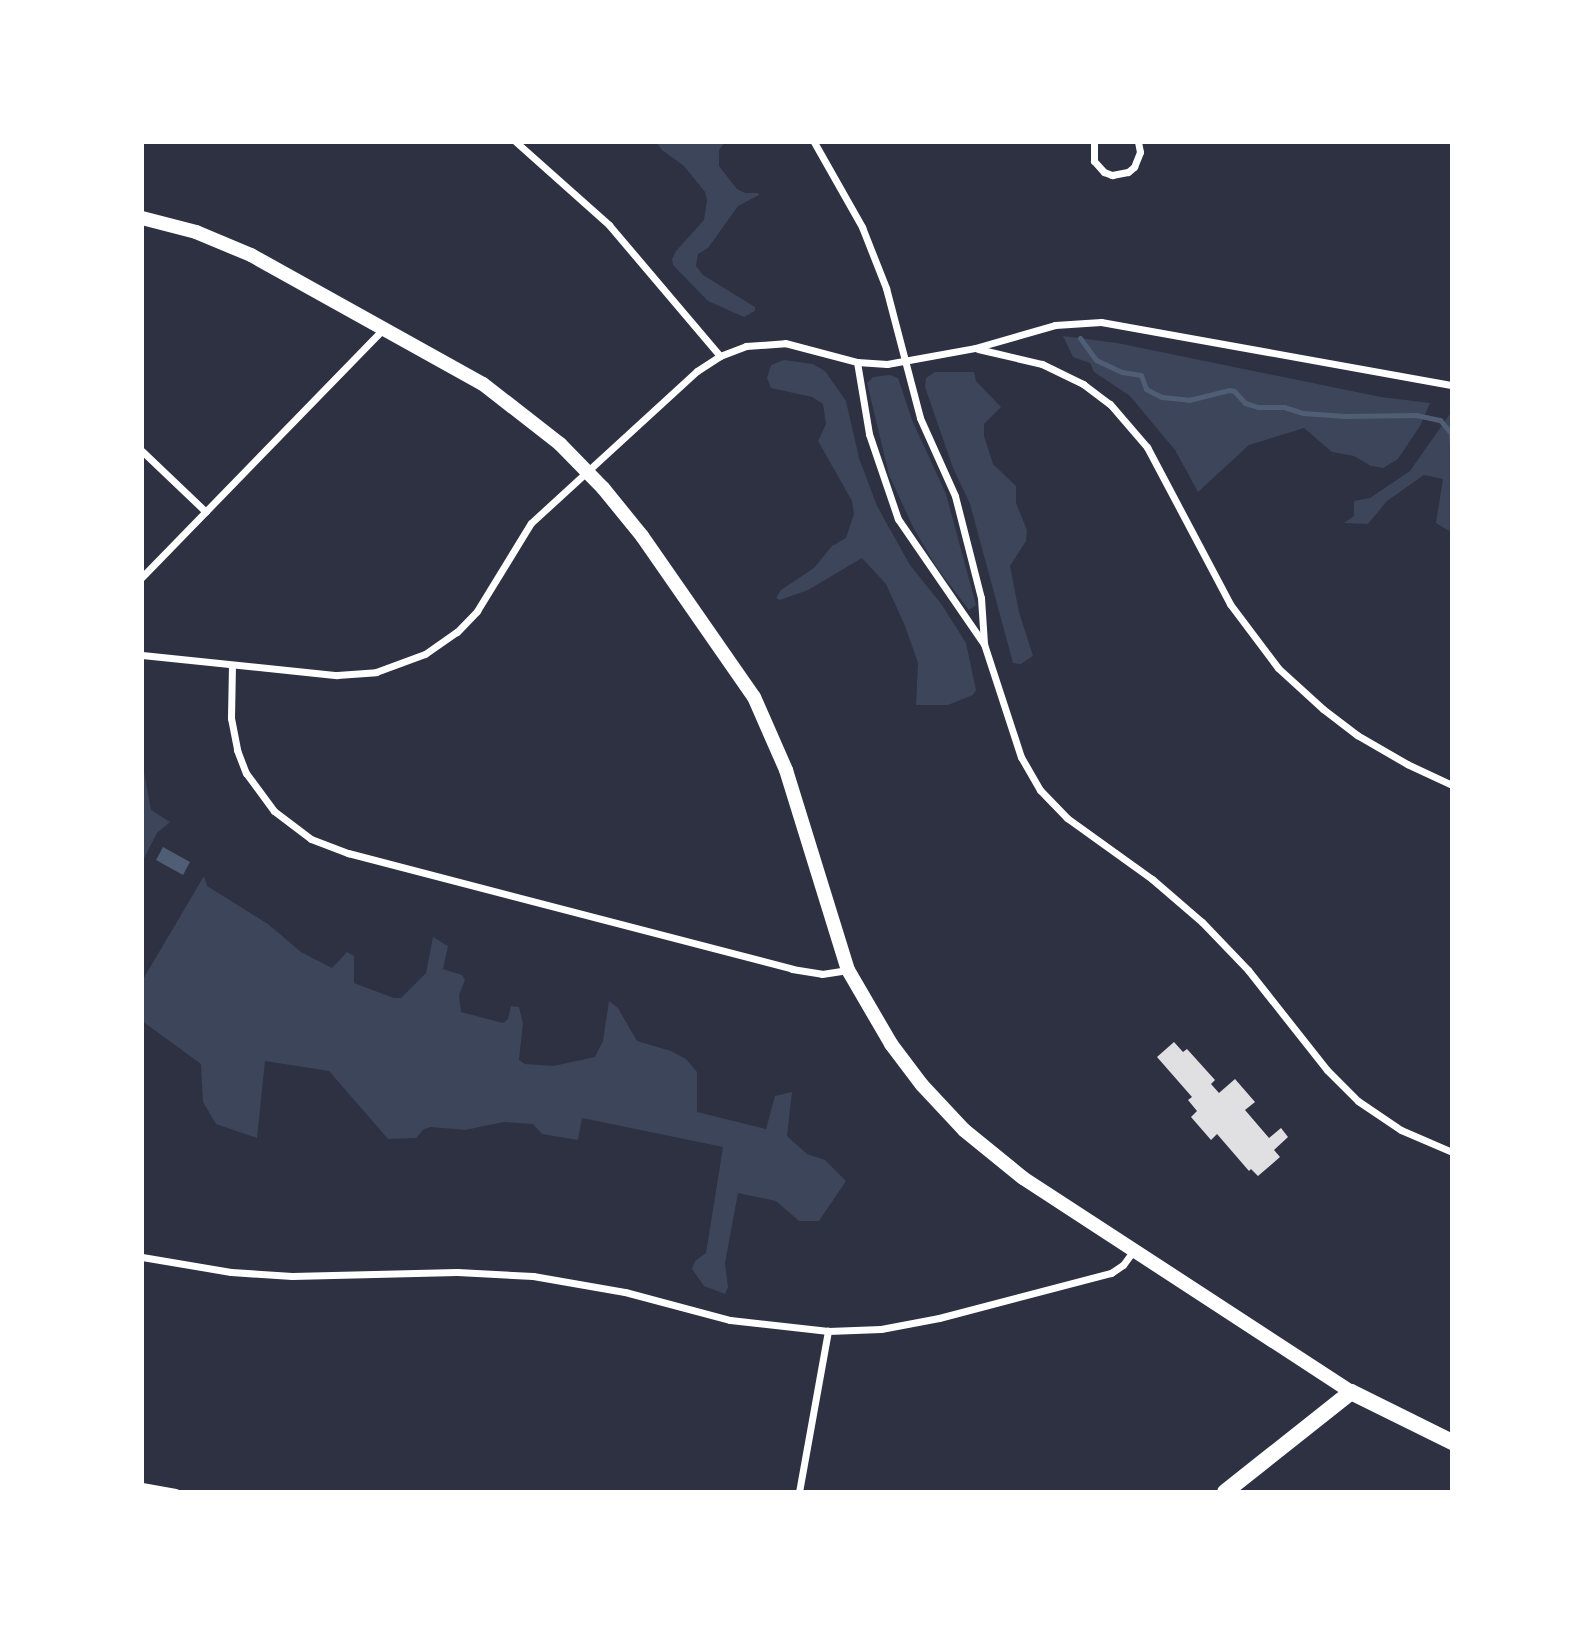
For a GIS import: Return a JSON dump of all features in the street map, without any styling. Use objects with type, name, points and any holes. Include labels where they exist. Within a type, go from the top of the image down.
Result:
[{"type":"main road","points":[[142,218],[185,228],[230,245],[384,327],[510,402],[561,444],[642,537],[754,697],[786,770],[848,970],[909,1069],[964,1130],[1023,1178],[1351,1391],[1452,1441]]},
{"type":"main road","points":[[1225,1492],[1351,1391]]},
{"type":"street","points":[[516,142],[608,225],[720,356]]},
{"type":"street","points":[[814,142],[869,242],[891,304],[920,418],[955,496],[981,598],[984,644],[1021,757],[1046,797],[1067,817],[1152,879],[1202,922],[1248,970],[1320,1062],[1350,1093],[1401,1130],[1452,1152]]},
{"type":"street","points":[[1094,142],[1094,161],[1104,172],[1112,175],[1128,172],[1134,167],[1140,152],[1138,143],[1150,142]]},
{"type":"street","points":[[142,656],[352,675],[391,668],[425,654],[471,618],[490,592],[525,530],[586,470],[697,371],[720,356],[746,346],[785,343],[857,362],[904,362],[975,348],[1055,325],[1101,322],[1452,385]]},
{"type":"street","points":[[142,577],[384,327]]},
{"type":"street","points":[[975,348],[1042,364],[1083,384],[1110,404],[1147,447],[1224,595],[1279,668],[1323,709],[1357,735],[1407,764],[1452,785]]},
{"type":"street","points":[[857,362],[869,434],[898,519],[984,644]]},
{"type":"street","points":[[142,451],[206,512]]},
{"type":"street","points":[[232,665],[231,718],[243,766],[256,789],[274,811],[312,839],[348,853],[792,969],[822,974],[848,970]]},
{"type":"street","points":[[142,1257],[231,1272],[292,1276],[457,1272],[533,1276],[615,1290],[730,1320],[828,1331],[910,1324],[967,1311],[1111,1273],[1123,1265],[1133,1251]]},
{"type":"street","points":[[799,1492],[828,1331]]},
{"type":"street","points":[[142,1486],[175,1492]]},
{"type":"shaded area","points":[[656,142],[725,142],[719,150],[719,166],[737,189],[745,193],[758,193],[759,195],[738,206],[708,248],[698,254],[696,266],[703,275],[755,307],[755,311],[744,317],[708,301],[673,265],[672,259],[676,251],[704,220],[707,200],[705,192],[684,166],[662,150]]},
{"type":"shaded area","points":[[1063,336],[1117,343],[1381,397],[1430,403],[1420,426],[1398,459],[1383,468],[1371,466],[1354,456],[1332,452],[1304,428],[1249,445],[1198,492],[1175,450],[1130,396],[1094,372],[1090,363],[1073,357]]},
{"type":"shaded area","points":[[784,360],[813,364],[825,371],[846,401],[859,458],[877,506],[910,565],[942,605],[966,643],[976,690],[973,695],[948,705],[916,705],[918,663],[905,626],[886,584],[862,558],[808,590],[780,600],[776,598],[781,590],[814,568],[832,546],[846,538],[854,514],[852,501],[818,441],[826,424],[823,404],[812,397],[771,388],[767,378],[771,365]]},
{"type":"shaded area","points":[[935,372],[974,372],[976,381],[1001,407],[984,424],[984,436],[993,464],[1016,486],[1016,503],[1027,530],[1026,541],[1010,566],[1019,612],[1033,656],[1021,664],[1013,663],[970,504],[953,468],[925,387],[926,378]]},
{"type":"shaded area","points":[[890,375],[898,378],[912,420],[946,494],[976,605],[969,610],[937,568],[914,529],[889,475],[867,383],[873,377]]},
{"type":"shaded area","points":[[1452,411],[1452,526],[1449,531],[1436,523],[1443,479],[1424,475],[1387,501],[1368,524],[1344,523],[1354,516],[1354,501],[1370,498],[1410,471]]},
{"type":"shaded area","points":[[142,761],[151,810],[170,822],[157,833],[142,862]]},
{"type":"shaded area","points":[[163,847],[190,862],[183,875],[156,860]]},
{"type":"shaded area","points":[[204,876],[207,886],[268,924],[301,952],[332,968],[347,952],[354,956],[354,983],[394,998],[401,998],[426,973],[433,937],[448,946],[443,969],[462,975],[465,980],[459,995],[461,1012],[503,1023],[508,1019],[511,1006],[519,1007],[523,1023],[519,1060],[525,1064],[553,1066],[595,1057],[603,1041],[609,1001],[618,1008],[637,1041],[671,1051],[686,1059],[697,1072],[697,1112],[766,1129],[775,1096],[792,1092],[787,1136],[807,1154],[825,1160],[846,1181],[819,1221],[799,1221],[776,1201],[738,1193],[725,1263],[728,1287],[725,1294],[704,1286],[692,1269],[695,1261],[706,1253],[723,1147],[582,1118],[578,1140],[542,1134],[533,1124],[504,1122],[465,1130],[431,1127],[424,1129],[416,1138],[388,1139],[329,1071],[265,1061],[257,1138],[216,1124],[203,1102],[201,1064],[142,1021],[142,981]]},
{"type":"building","points":[[1174,1042],[1183,1052],[1187,1049],[1215,1080],[1211,1084],[1219,1093],[1235,1079],[1255,1102],[1245,1110],[1269,1138],[1281,1128],[1288,1137],[1274,1150],[1280,1157],[1258,1176],[1251,1169],[1249,1171],[1217,1134],[1211,1140],[1191,1117],[1197,1111],[1188,1100],[1192,1097],[1157,1057]]},
{"type":"waterway","points":[[1080,338],[1096,360],[1122,372],[1141,375],[1146,389],[1162,397],[1189,400],[1229,390],[1234,391],[1245,403],[1258,407],[1284,407],[1303,413],[1345,416],[1416,415],[1440,420],[1451,433],[1452,446]]}]
